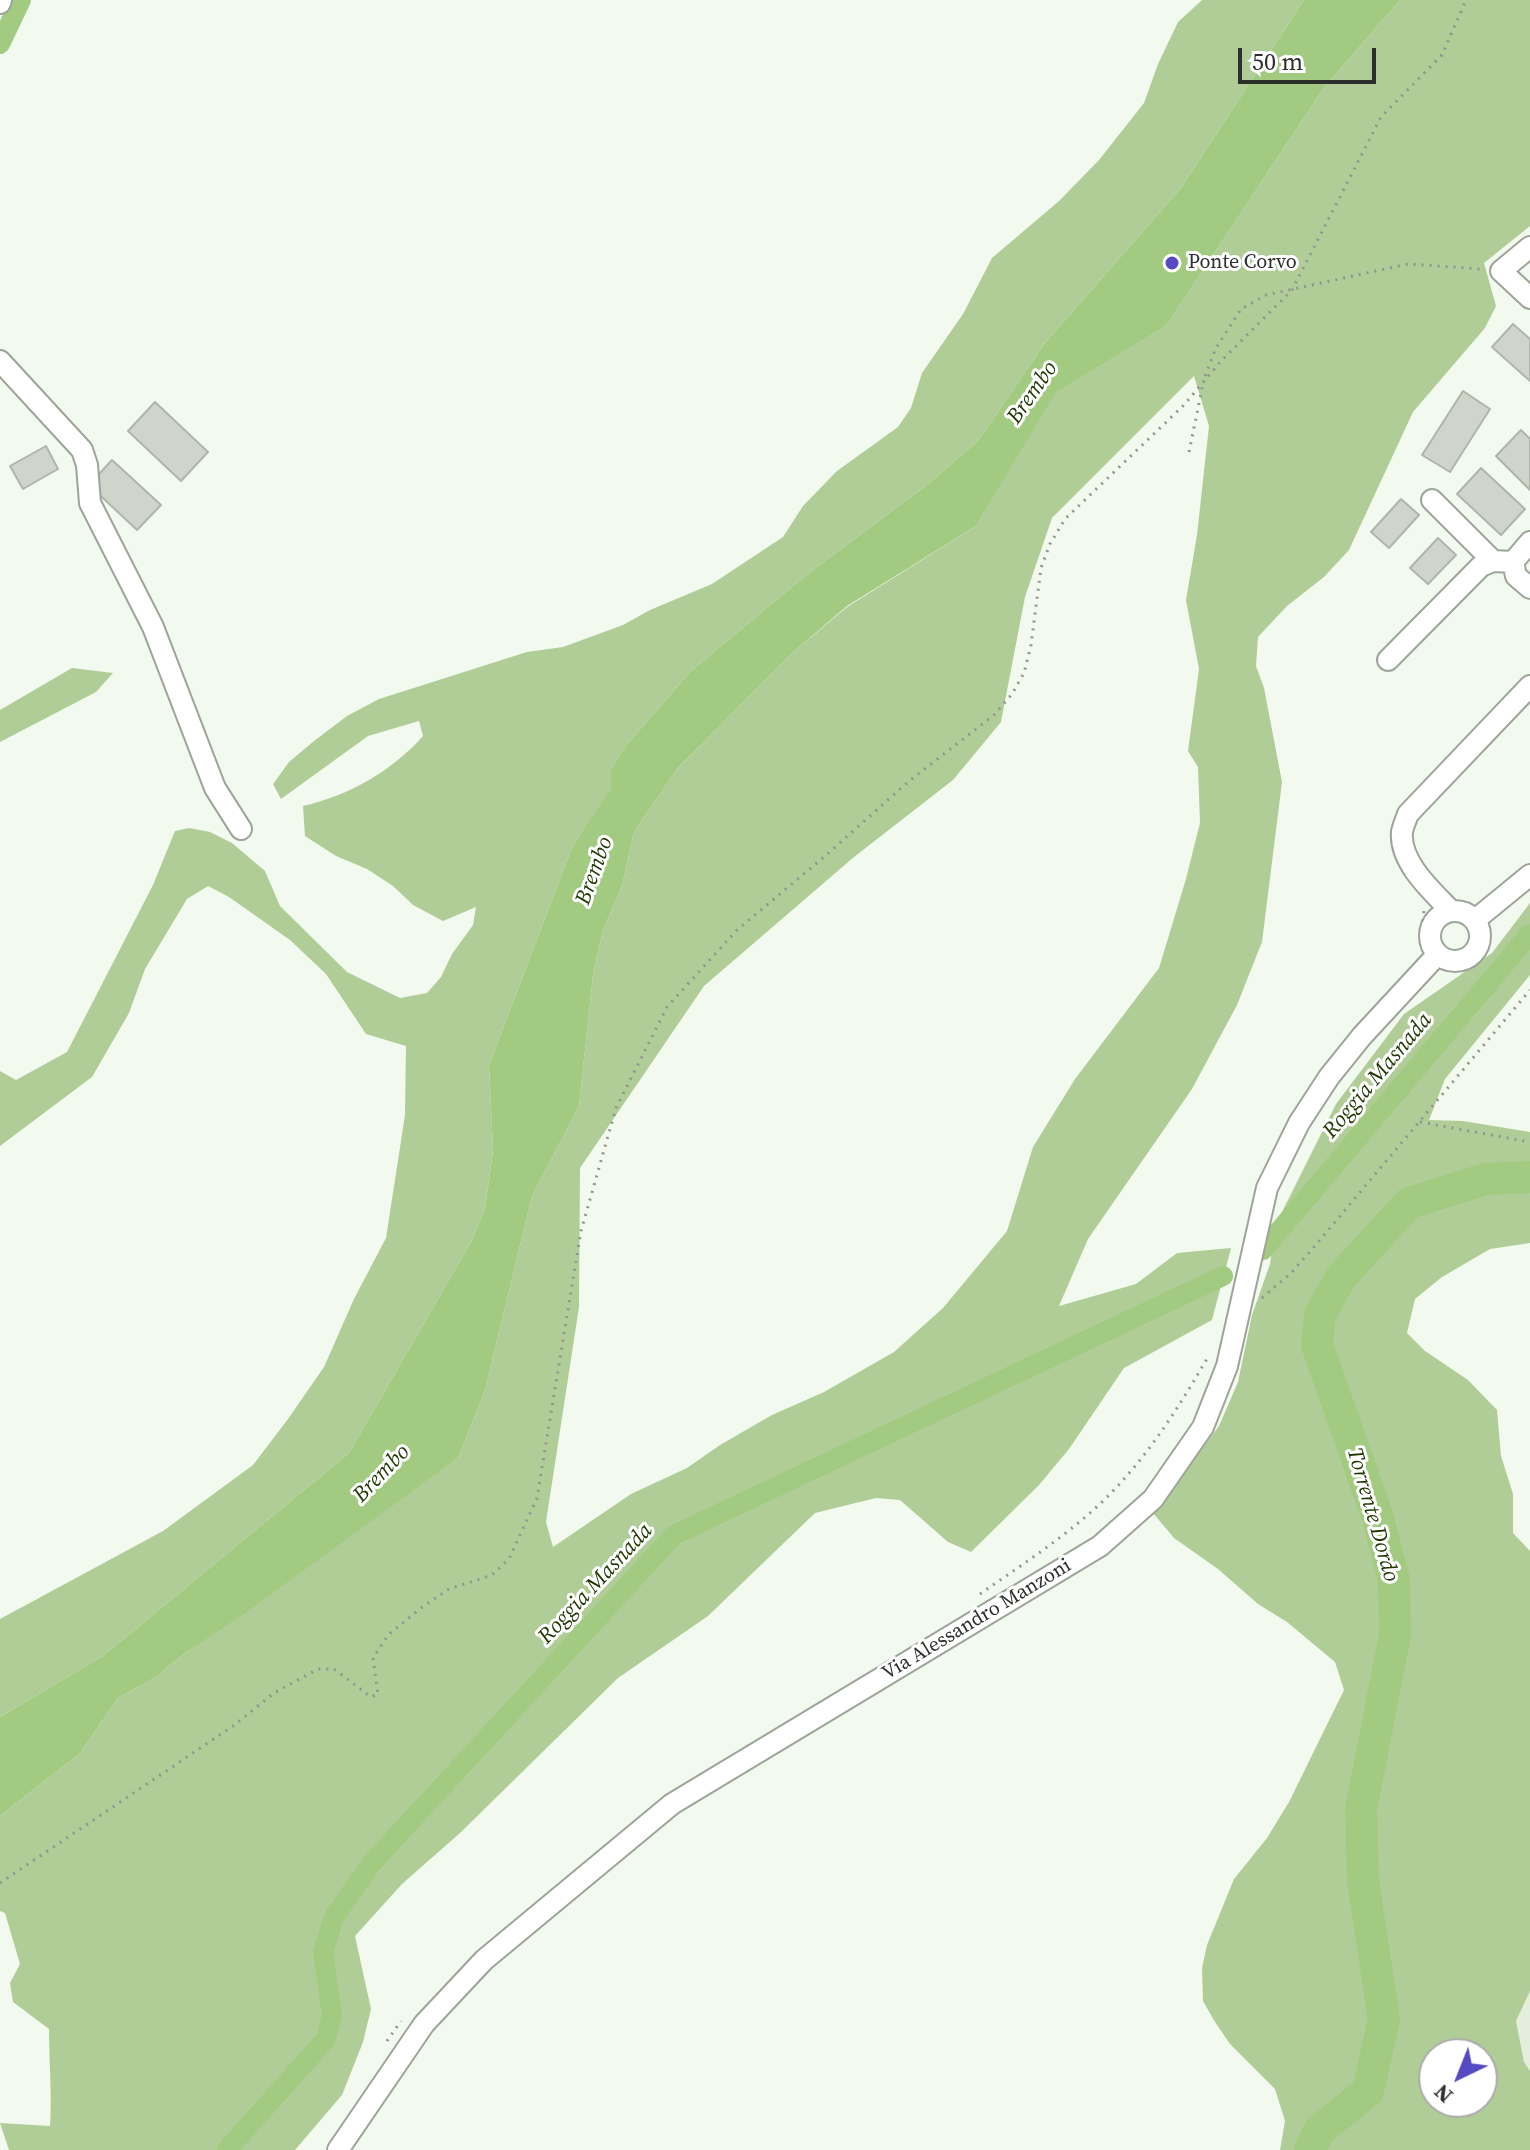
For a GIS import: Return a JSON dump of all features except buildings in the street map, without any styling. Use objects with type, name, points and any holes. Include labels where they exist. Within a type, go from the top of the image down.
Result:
[{"type":"street","points":[[1530,247],[1501,271],[1530,298]]},
{"type":"street","points":[[0,361],[82,450],[87,465],[90,503],[153,627],[215,788],[241,829]]},
{"type":"street","points":[[1432,500],[1530,588]]},
{"type":"street","points":[[1388,660],[1473,573],[1503,561],[1530,542]]},
{"type":"street","points":[[1451,911],[1423,880],[1404,851],[1402,832],[1408,814],[1530,686]]},
{"type":"street","points":[[1475,920],[1530,875]]},
{"type":"street","points":[[1451,911],[1464,913],[1475,920],[1480,932],[1479,944],[1472,955],[1461,961],[1448,961],[1437,955],[1430,943],[1430,928],[1438,917],[1451,911]]},
{"type":"street","name":"Via Alessandro Manzoni","points":[[338,2150],[424,2024],[484,1960],[672,1804],[1100,1546],[1153,1499],[1203,1427],[1227,1366],[1267,1188],[1299,1123],[1329,1077],[1362,1036],[1437,955]]},
{"type":"path","points":[[0,1883],[233,1726],[274,1693],[318,1669],[334,1669],[371,1697],[378,1694],[373,1658],[388,1635],[449,1589],[492,1575],[509,1559],[537,1498],[581,1231],[616,1108],[667,1007],[737,930],[908,782],[994,715],[1012,694],[1024,673],[1031,645],[1041,568],[1050,544],[1065,519],[1184,405],[1204,380],[1292,290],[1381,117],[1442,55],[1466,0]]},
{"type":"path","points":[[1189,452],[1204,380],[1216,348],[1241,309],[1281,290],[1408,264],[1501,271]]},
{"type":"path","points":[[1259,1301],[1291,1273],[1530,990]]},
{"type":"path","points":[[1420,1122],[1530,1142]]},
{"type":"path","points":[[979,1595],[1066,1532],[1123,1480],[1171,1418],[1209,1356]]},
{"type":"path","points":[[386,2043],[402,2020]]},
{"type":"shaded area","points":[[1202,0],[1304,0],[1181,188],[1045,343],[978,441],[923,488],[810,572],[690,672],[624,748],[611,769],[612,787],[573,845],[489,1065],[493,1150],[485,1209],[471,1242],[349,1453],[103,1656],[0,1717],[0,1619],[163,1531],[253,1465],[324,1367],[354,1299],[386,1238],[405,1115],[406,1046],[366,1034],[326,974],[290,940],[208,886],[187,899],[145,969],[129,1013],[92,1077],[0,1146],[0,1071],[16,1080],[67,1052],[153,885],[175,831],[189,828],[210,832],[232,843],[265,871],[280,906],[347,972],[400,998],[427,993],[441,977],[452,954],[473,925],[476,907],[443,921],[413,905],[393,886],[367,869],[336,856],[305,836],[303,806],[353,789],[383,771],[423,736],[419,721],[368,736],[281,799],[273,784],[289,762],[347,716],[379,699],[527,652],[563,647],[623,625],[712,584],[783,537],[803,506],[837,471],[898,427],[911,408],[922,373],[963,314],[992,258],[1059,201],[1099,160],[1144,103],[1178,22]]},
{"type":"shaded area","points":[[1400,0],[1530,0],[1530,226],[1484,263],[1496,306],[1485,328],[1413,412],[1349,550],[1258,637],[1256,666],[1264,688],[1282,782],[1262,942],[1237,1005],[1192,1089],[1088,1239],[1059,1306],[1136,1284],[1177,1253],[1231,1248],[1212,1320],[1124,1368],[1069,1449],[1039,1485],[971,1552],[948,1542],[900,1500],[876,1498],[815,1513],[708,1616],[618,1678],[460,1833],[402,1884],[355,1936],[371,2009],[363,2042],[342,2095],[295,2150],[9,2150],[0,2123],[50,2126],[51,2102],[49,2029],[13,2002],[10,1983],[20,1964],[5,1913],[0,1911],[0,1816],[80,1753],[118,1698],[156,1677],[185,1653],[458,1458],[485,1390],[532,1196],[579,1106],[593,975],[603,930],[622,886],[634,832],[677,769],[791,654],[847,607],[976,526],[1055,392],[1166,326],[1323,89]],"holes":[[[1194,376],[1209,426],[1186,600],[1199,669],[1188,751],[1198,767],[1200,823],[1186,879],[1159,968],[1075,1079],[1033,1147],[1007,1231],[943,1308],[894,1352],[824,1392],[772,1415],[687,1468],[631,1494],[553,1547],[546,1522],[579,1307],[580,1168],[704,986],[854,857],[953,780],[1001,722],[1025,597],[1052,518]]]},
{"type":"shaded area","points":[[72,668],[113,673],[96,692],[0,742],[0,710]]},
{"type":"shaded area","points":[[1530,903],[1530,975],[1445,1079],[1429,1120],[1463,1121],[1530,1132],[1530,1243],[1490,1249],[1442,1277],[1415,1299],[1407,1333],[1425,1351],[1468,1380],[1497,1410],[1501,1456],[1513,1494],[1513,1533],[1530,1551],[1530,1991],[1516,2021],[1524,2062],[1530,2071],[1530,2150],[1280,2150],[1285,2121],[1275,2089],[1230,2044],[1203,2001],[1202,1968],[1207,1945],[1234,1879],[1267,1838],[1289,1802],[1344,1690],[1335,1662],[1287,1622],[1258,1604],[1218,1569],[1174,1538],[1153,1513],[1219,1426],[1238,1382],[1252,1315],[1270,1264],[1276,1224],[1336,1104],[1404,1014],[1492,953]]},
{"type":"shaded area","points":[[1530,1991],[1530,2071],[1524,2062],[1516,2021]]},
{"type":"water","name":"Brembo","points":[[1304,0],[1400,0],[1323,89],[1166,326],[1056,392],[976,526],[847,606],[791,654],[677,769],[634,832],[622,886],[603,930],[593,975],[579,1106],[532,1196],[485,1390],[458,1458],[185,1653],[156,1677],[118,1698],[80,1753],[0,1816],[0,1717],[103,1656],[349,1453],[471,1242],[485,1209],[493,1150],[489,1065],[573,845],[611,788],[611,769],[624,748],[690,672],[810,572],[923,488],[978,441],[1045,343],[1181,188]]},
{"type":"waterway","points":[[0,44],[21,0]]},
{"type":"waterway","name":"Roggia Masnada","points":[[1263,1250],[1530,934]]},
{"type":"waterway","name":"Torrente Dordo","points":[[1310,2150],[1319,2131],[1368,2091],[1384,2019],[1363,1881],[1361,1809],[1395,1635],[1394,1580],[1378,1518],[1317,1345],[1320,1314],[1342,1276],[1409,1203],[1486,1179],[1530,1177]]},
{"type":"waterway","name":"Roggia Masnada","points":[[227,2150],[326,2039],[332,2015],[323,1952],[334,1917],[371,1864],[674,1535],[1223,1276]]},
{"type":"place","name":"Ponte Corvo","points":[[1172,263]]}]
